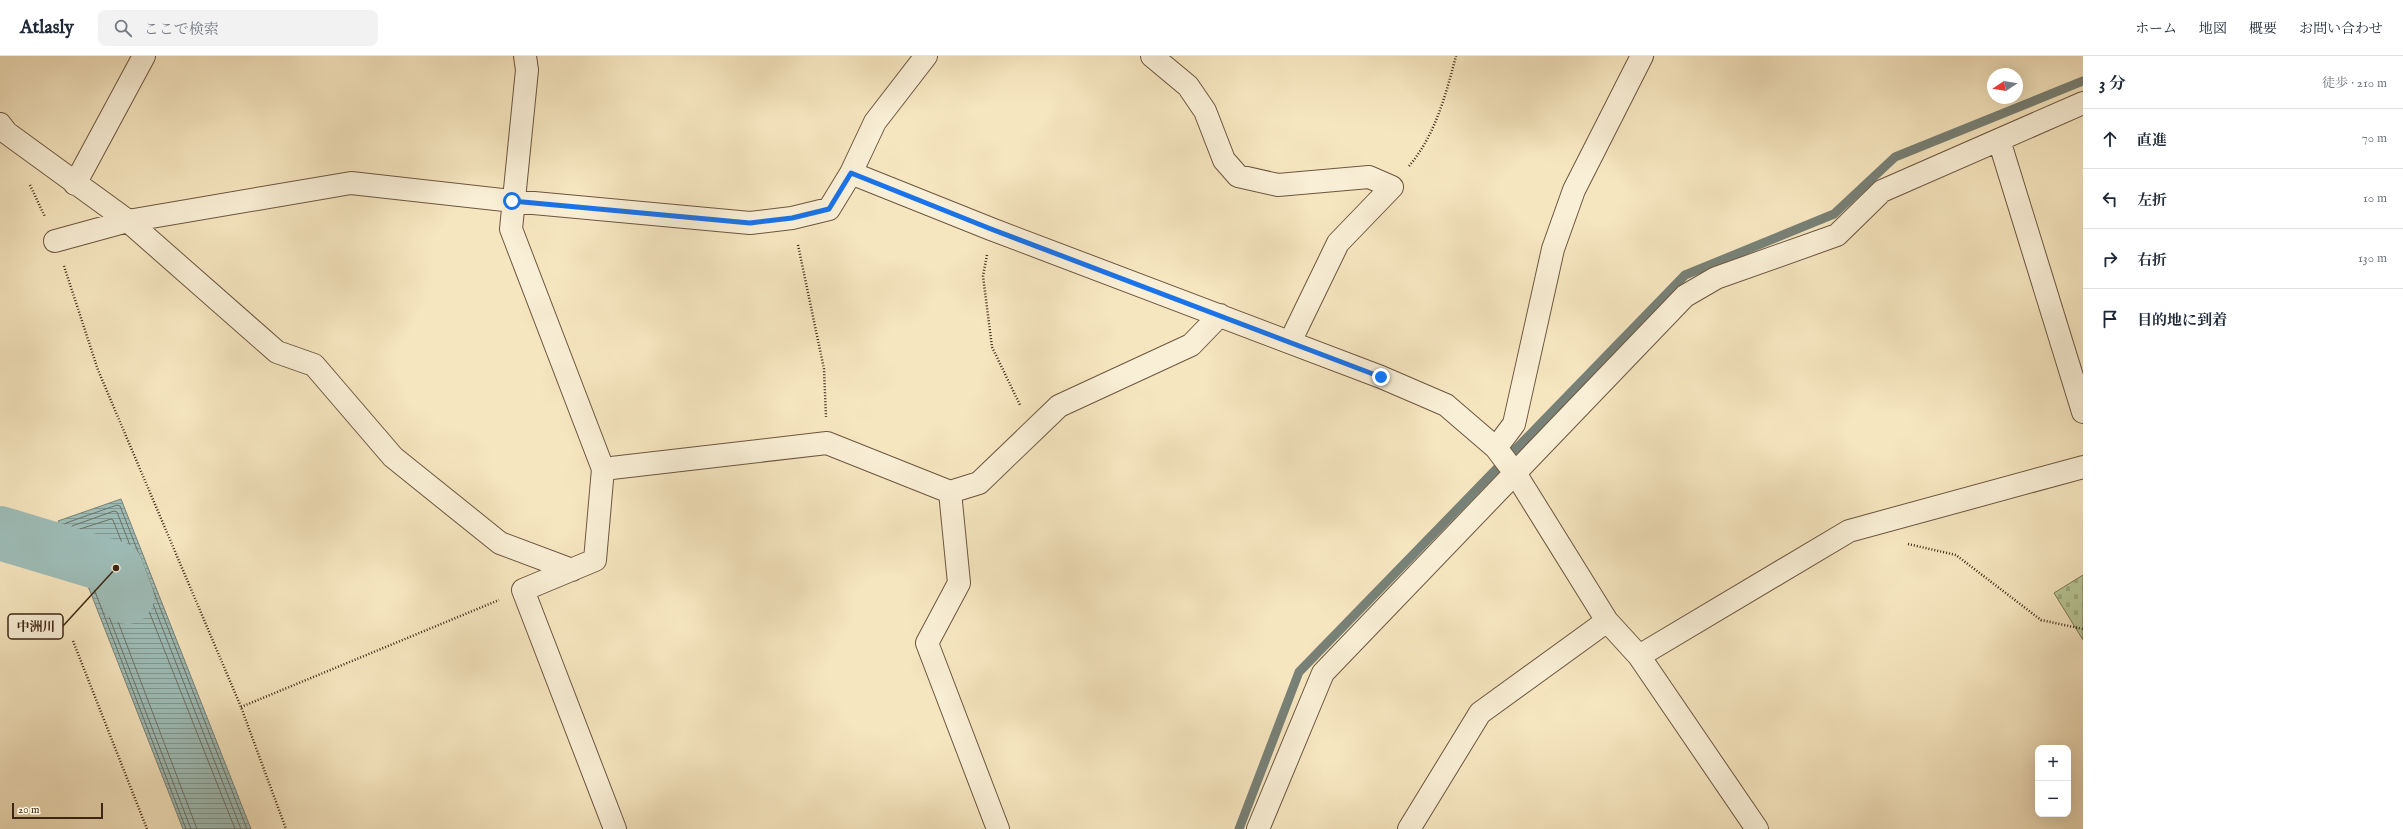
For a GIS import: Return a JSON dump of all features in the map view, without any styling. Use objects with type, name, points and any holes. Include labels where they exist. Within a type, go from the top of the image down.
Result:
[{"type":"street","points":[[75,184],[144,56]]},
{"type":"street","points":[[525,56],[527,70],[512,201],[511,229],[603,469],[595,560],[523,590],[615,829]]},
{"type":"street","points":[[56,241],[128,221],[351,183],[512,201],[750,223],[792,218],[829,209],[851,173],[875,122],[926,56]]},
{"type":"street","points":[[1152,56],[1188,86],[1205,111],[1224,160],[1238,176],[1278,185],[1370,177],[1392,187],[1338,243],[1290,342]]},
{"type":"street","points":[[1505,460],[1553,249],[1574,190],[1642,56]]},
{"type":"street","points":[[1258,829],[1323,672],[1505,460],[1685,296],[1716,278],[1837,235],[1882,191],[2083,103]]},
{"type":"street","points":[[0,124],[7,133],[75,184],[128,221],[277,352],[314,365],[393,457],[500,544],[572,570]]},
{"type":"street","points":[[1999,140],[2083,412]]},
{"type":"street","points":[[851,173],[991,229],[1381,377],[1446,406],[1505,460],[1607,621],[1639,656],[1757,829]]},
{"type":"street","points":[[603,469],[827,443],[950,492],[979,483],[1033,433],[1059,406],[1191,345],[1220,315]]},
{"type":"street","points":[[1639,656],[1849,531],[2083,467]]},
{"type":"street","points":[[950,492],[959,583],[927,643],[998,829]]},
{"type":"street","points":[[1409,829],[1480,713],[1607,621]]},
{"type":"path","points":[[1392,187],[1420,153],[1445,98],[1456,56]]},
{"type":"path","points":[[30,183],[56,241],[98,370],[241,708],[286,829]]},
{"type":"path","points":[[792,218],[824,368],[827,443]]},
{"type":"path","points":[[991,229],[984,276],[992,347],[1033,433]]},
{"type":"path","points":[[1902,543],[1956,555],[2041,620],[2083,629]]},
{"type":"path","points":[[241,708],[523,590]]},
{"type":"path","points":[[73,641],[148,829]]},
{"type":"green space","points":[[2083,575],[2083,640],[2054,593]]},
{"type":"water","points":[[121,499],[251,829],[183,829],[90,591],[58,521]]},
{"type":"waterway","points":[[1239,829],[1299,672],[1685,275],[1834,214],[1895,157],[2083,81]]},
{"type":"waterway","points":[[0,533],[116,568],[127,597]]},
{"type":"place","name":"中洲川","points":[[116,568]]},
{"type":"route","points":[[512,201],[750,223],[792,218],[829,209],[851,173],[991,229],[1381,377]]}]
